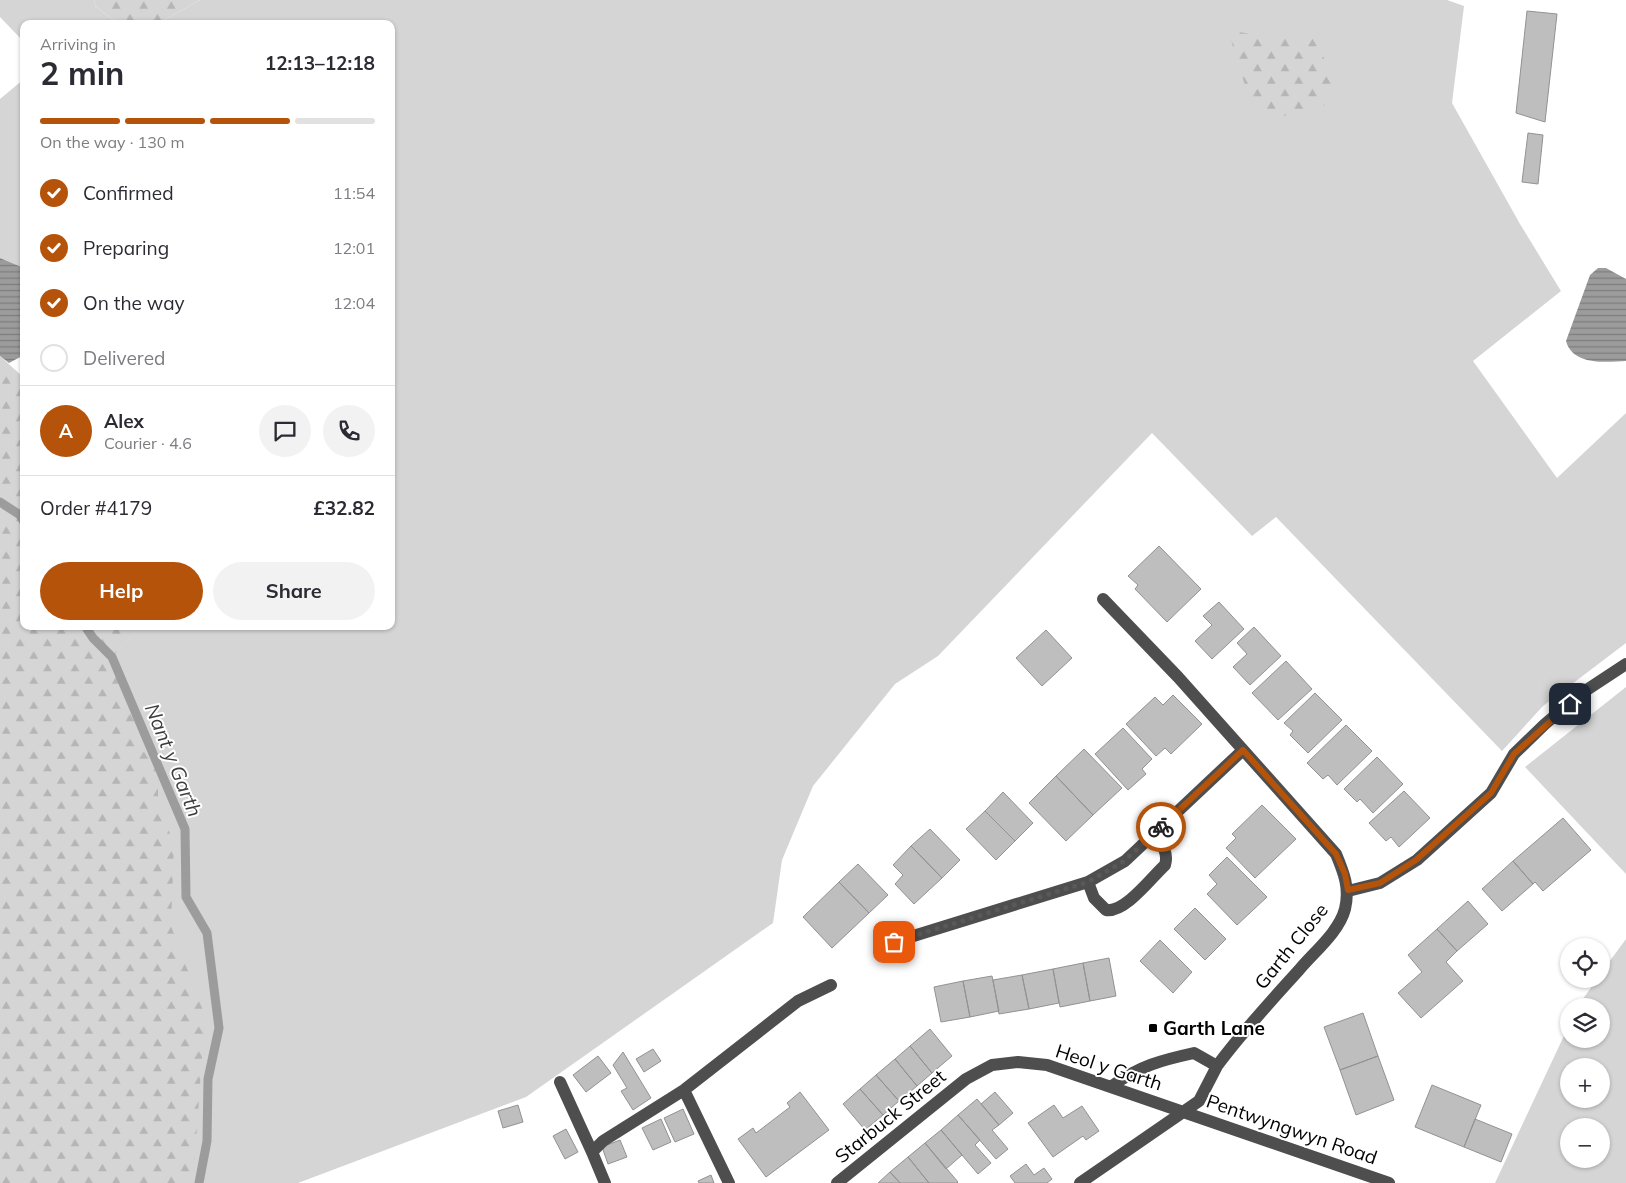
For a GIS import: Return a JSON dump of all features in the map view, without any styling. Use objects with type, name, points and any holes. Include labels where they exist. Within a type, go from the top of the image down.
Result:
[{"type":"street","name":"Garth Close","points":[[1080,1183],[1199,1100],[1217,1066],[1236,1041],[1327,938],[1344,910],[1348,890],[1345,874],[1336,854],[1178,677],[1102,599]]},
{"type":"street","points":[[1348,890],[1380,883],[1416,860],[1491,793],[1514,754],[1545,724],[1582,694],[1626,664]]},
{"type":"street","points":[[894,942],[1088,882],[1124,861],[1243,750]]},
{"type":"street","points":[[1088,882],[1094,898],[1106,910],[1118,909],[1165,865],[1167,858],[1165,851],[1154,834]]},
{"type":"street","points":[[592,1152],[603,1141],[684,1090],[798,1001],[830,985]]},
{"type":"street","points":[[1112,1086],[1127,1075],[1154,1062],[1194,1053],[1217,1066]]},
{"type":"street","name":"Heol y Garth","points":[[966,1078],[992,1065],[1018,1062],[1047,1064],[1183,1111]]},
{"type":"street","name":"Starbuck Street","points":[[837,1183],[966,1078]]},
{"type":"street","points":[[560,1082],[605,1183]]},
{"type":"street","points":[[684,1090],[729,1183]]},
{"type":"street","name":"Pentwyngwyn Road","points":[[1183,1111],[1389,1183]]},
{"type":"green space","points":[[0,0],[94,0],[96,7],[114,20],[20,20],[20,38],[0,17]]},
{"type":"green space","points":[[94,0],[200,0],[164,20],[114,20],[96,7]]},
{"type":"green space","points":[[200,0],[1447,0],[1464,6],[1452,103],[1520,224],[1561,291],[1473,361],[1557,478],[1626,413],[1626,643],[1543,706],[1502,751],[1276,517],[1252,536],[1152,433],[938,656],[895,684],[813,786],[782,860],[773,923],[526,1097],[298,1183],[0,1183],[0,502],[20,605],[20,630],[36,630],[112,656],[137,630],[395,630],[395,20],[164,20]]},
{"type":"green space","points":[[1229,30],[1271,38],[1314,39],[1334,77],[1324,106],[1317,110],[1296,115],[1267,114],[1247,91]]},
{"type":"green space","points":[[20,82],[20,266],[0,258],[0,99]]},
{"type":"green space","points":[[0,356],[20,374],[20,630],[137,630],[112,657],[158,767],[158,803],[174,844],[171,926],[205,1016],[193,1183],[0,1183]]},
{"type":"green space","points":[[1626,687],[1626,874],[1525,767]]},
{"type":"green space","points":[[1626,939],[1626,1183],[1495,1183],[1560,1044],[1560,1048],[1610,1048],[1610,998],[1584,998],[1591,988],[1610,988],[1610,961]]},
{"type":"shaded area","points":[[0,258],[20,266],[20,357],[9,363],[0,356]]},
{"type":"shaded area","points":[[1598,268],[1606,268],[1626,279],[1626,361],[1600,362],[1583,359],[1570,349],[1566,341],[1590,275]]},
{"type":"building","points":[[1527,11],[1557,14],[1545,122],[1516,113]]},
{"type":"building","points":[[1528,133],[1543,135],[1538,184],[1522,182]]},
{"type":"building","points":[[1159,546],[1201,589],[1167,622],[1135,589],[1138,585],[1128,576]]},
{"type":"building","points":[[1219,602],[1244,629],[1212,659],[1195,641],[1212,625],[1203,616]]},
{"type":"building","points":[[1254,627],[1281,656],[1250,685],[1233,667],[1247,654],[1237,643]]},
{"type":"building","points":[[1046,630],[1072,658],[1042,686],[1016,658]]},
{"type":"building","points":[[1286,661],[1312,689],[1278,720],[1252,693]]},
{"type":"building","points":[[1315,693],[1342,720],[1308,753],[1290,735],[1293,731],[1284,723]]},
{"type":"building","points":[[1173,695],[1202,724],[1171,754],[1165,748],[1156,756],[1126,724],[1155,697],[1163,705]]},
{"type":"building","points":[[1346,725],[1372,751],[1337,785],[1328,775],[1323,779],[1307,763]]},
{"type":"building","points":[[1123,728],[1152,759],[1142,769],[1146,774],[1128,790],[1095,754]]},
{"type":"building","points":[[1084,749],[1122,788],[1093,815],[1056,776]]},
{"type":"building","points":[[1377,757],[1403,784],[1373,813],[1360,799],[1357,802],[1344,789]]},
{"type":"building","points":[[1056,776],[1093,815],[1066,841],[1029,803]]},
{"type":"building","points":[[1404,791],[1430,818],[1399,847],[1391,837],[1386,841],[1369,823]]},
{"type":"building","points":[[1003,792],[1033,823],[1015,841],[985,811]]},
{"type":"building","points":[[1262,805],[1296,839],[1255,878],[1226,848],[1236,838],[1232,834]]},
{"type":"building","points":[[985,811],[1015,841],[996,860],[966,829]]},
{"type":"building","points":[[1563,818],[1591,850],[1543,891],[1535,882],[1533,884],[1513,861]]},
{"type":"building","points":[[930,829],[960,860],[942,878],[911,846]]},
{"type":"building","points":[[911,846],[942,878],[914,904],[895,884],[903,875],[893,865]]},
{"type":"building","points":[[1227,857],[1267,897],[1237,925],[1207,894],[1217,884],[1209,875]]},
{"type":"building","points":[[1513,861],[1533,884],[1502,911],[1482,889]]},
{"type":"building","points":[[858,864],[888,895],[869,913],[839,882]]},
{"type":"building","points":[[839,882],[869,913],[832,948],[803,917]]},
{"type":"building","points":[[1468,901],[1488,924],[1457,951],[1437,929]]},
{"type":"building","points":[[1195,908],[1226,939],[1205,960],[1174,929]]},
{"type":"building","points":[[1437,929],[1457,951],[1446,962],[1463,981],[1421,1018],[1398,993],[1422,972],[1408,955]]},
{"type":"building","points":[[1160,940],[1192,972],[1173,993],[1140,961]]},
{"type":"building","points":[[1109,958],[1116,996],[1090,1001],[1083,963]]},
{"type":"building","points":[[1083,963],[1090,1001],[1060,1007],[1053,969]]},
{"type":"building","points":[[1053,969],[1059,1003],[1029,1009],[1022,975]]},
{"type":"building","points":[[1022,975],[1029,1009],[999,1014],[993,980]]},
{"type":"building","points":[[992,976],[999,1011],[970,1017],[963,981]]},
{"type":"building","points":[[963,981],[970,1017],[941,1022],[934,987]]},
{"type":"building","points":[[1363,1013],[1378,1056],[1340,1070],[1324,1027]]},
{"type":"building","points":[[930,1029],[952,1056],[932,1073],[910,1046]]},
{"type":"building","points":[[910,1046],[932,1073],[917,1086],[895,1059]]},
{"type":"building","points":[[653,1049],[661,1061],[644,1072],[636,1059]]},
{"type":"building","points":[[623,1052],[651,1098],[633,1110],[621,1091],[627,1088],[613,1065]]},
{"type":"building","points":[[598,1056],[611,1073],[586,1092],[573,1075]]},
{"type":"building","points":[[1378,1056],[1394,1100],[1356,1115],[1340,1070]]},
{"type":"building","points":[[895,1059],[917,1086],[899,1101],[876,1075]]},
{"type":"building","points":[[876,1075],[899,1101],[883,1115],[860,1089]]},
{"type":"building","points":[[1432,1085],[1481,1105],[1464,1147],[1415,1127]]},
{"type":"building","points":[[860,1089],[883,1115],[865,1130],[843,1104]]},
{"type":"building","points":[[800,1092],[829,1130],[766,1177],[738,1139],[753,1128],[756,1133],[790,1107],[787,1103]]},
{"type":"building","points":[[995,1092],[1013,1113],[999,1125],[981,1104]]},
{"type":"building","points":[[977,1099],[999,1125],[992,1130],[1008,1149],[996,1159],[958,1115]]},
{"type":"building","points":[[518,1105],[523,1122],[503,1128],[498,1111]]},
{"type":"building","points":[[1054,1105],[1063,1118],[1082,1106],[1099,1131],[1086,1140],[1083,1136],[1053,1157],[1028,1123]]},
{"type":"building","points":[[683,1109],[694,1134],[675,1142],[664,1118]]},
{"type":"building","points":[[958,1115],[980,1140],[975,1145],[991,1163],[978,1174],[941,1130]]},
{"type":"building","points":[[661,1119],[671,1142],[653,1150],[642,1128]]},
{"type":"building","points":[[1475,1119],[1512,1134],[1501,1162],[1464,1147]]},
{"type":"building","points":[[566,1129],[578,1152],[565,1159],[553,1136]]},
{"type":"building","points":[[941,1130],[962,1155],[946,1169],[925,1143]]},
{"type":"building","points":[[620,1140],[627,1157],[608,1164],[602,1147]]},
{"type":"building","points":[[925,1143],[957,1183],[929,1183],[908,1157]]},
{"type":"building","points":[[908,1157],[929,1183],[900,1183],[890,1172]]},
{"type":"building","points":[[1026,1164],[1034,1175],[1044,1168],[1052,1179],[1047,1183],[1015,1183],[1010,1176]]},
{"type":"building","points":[[890,1172],[900,1183],[878,1183]]},
{"type":"building","points":[[711,1175],[714,1183],[699,1183],[698,1181]]},
{"type":"waterway","name":"Nant y Garth","points":[[0,502],[20,515]]},
{"type":"waterway","name":"Nant y Garth","points":[[88,630],[112,657],[185,829],[186,897],[207,933],[219,1028],[208,1079],[207,1141],[199,1183]]},
{"type":"way so far","points":[[894,942],[1088,882],[1124,861],[1161,827]]},
{"type":"place","name":"Garth Lane","points":[[1153,1028]]},
{"type":"route","points":[[1161,827],[1243,750],[1336,854],[1345,874],[1348,890],[1380,883],[1416,860],[1491,793],[1514,754],[1545,724],[1570,704]]}]
